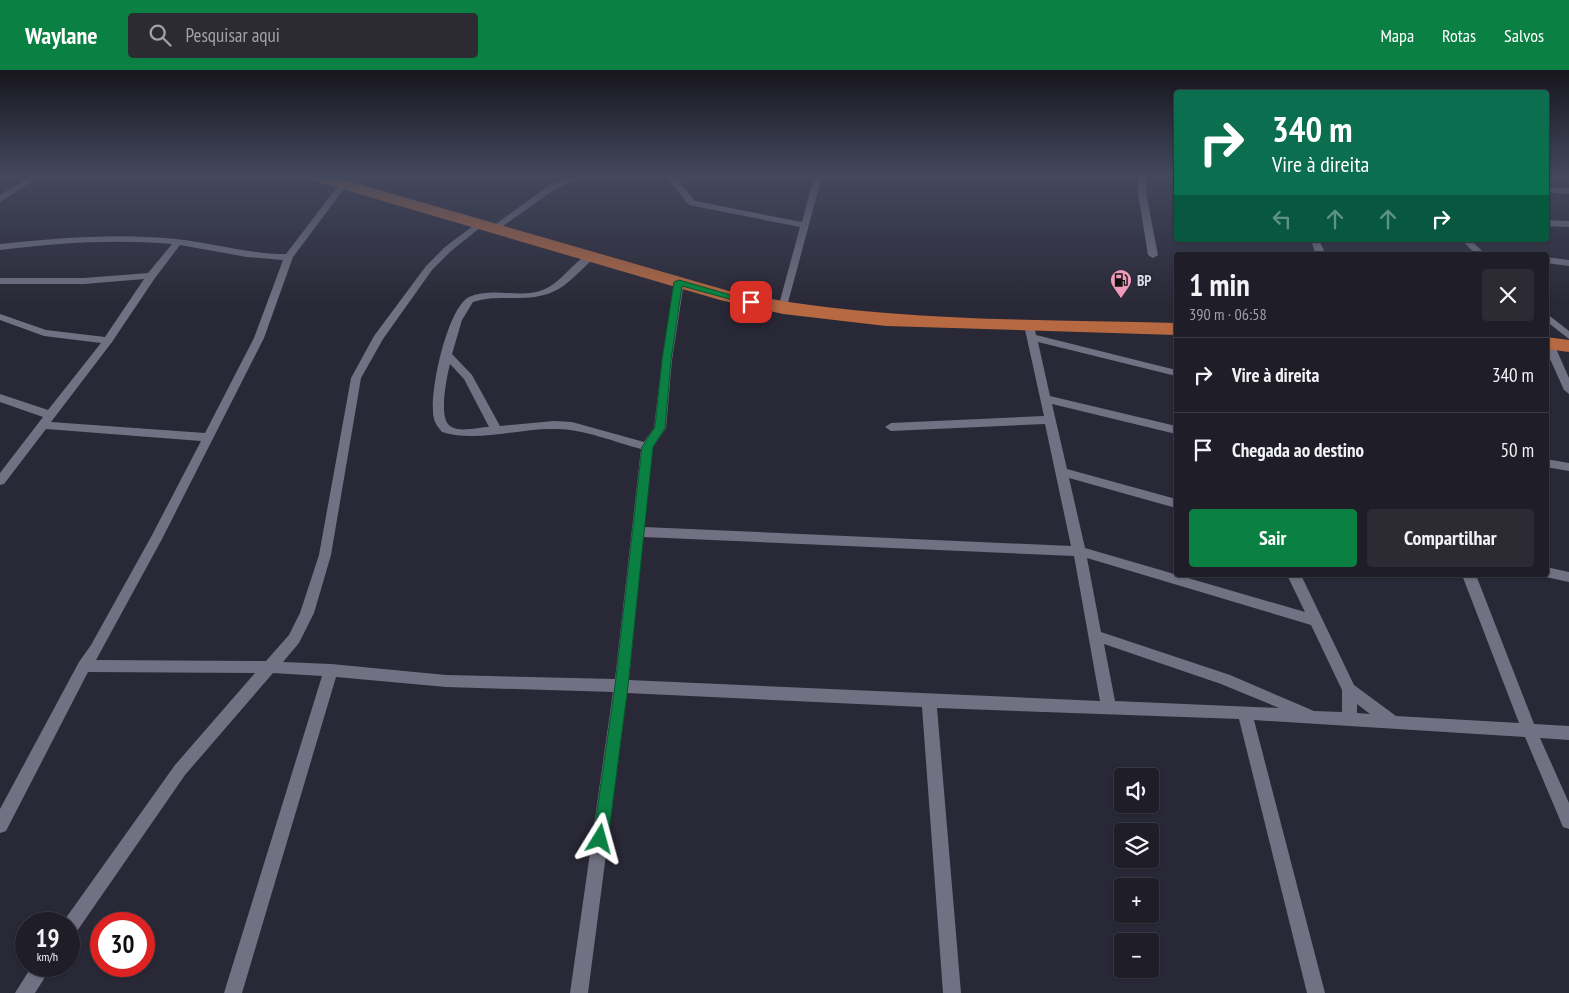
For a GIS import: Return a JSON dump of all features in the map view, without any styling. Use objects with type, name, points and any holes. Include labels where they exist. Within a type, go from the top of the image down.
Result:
[{"type":"highway","points":[[458,219],[751,302],[783,308],[886,320],[1031,331],[1174,329]]},
{"type":"highway","points":[[1549,343],[1569,346]]},
{"type":"street","points":[[0,825],[84,666],[96,649],[156,539],[206,437],[259,338],[288,256],[317,219]]},
{"type":"street","points":[[80,912],[180,770],[294,639],[307,613],[318,584],[337,494],[356,378],[359,370],[378,338],[429,268],[448,249],[498,219]]},
{"type":"street","points":[[774,219],[804,225]]},
{"type":"street","points":[[783,308],[806,219]]},
{"type":"street","points":[[1147,219],[1153,255]]},
{"type":"street","points":[[1549,222],[1569,224]]},
{"type":"street","points":[[0,247],[96,238],[137,239],[178,242],[256,256],[288,256]]},
{"type":"street","points":[[0,481],[108,340],[151,276],[178,242]]},
{"type":"street","points":[[1468,242],[1478,252]]},
{"type":"street","points":[[590,257],[556,287],[545,293],[475,298],[462,308],[446,354],[439,386],[439,418],[446,429],[459,433],[554,425],[572,426],[647,447]]},
{"type":"street","points":[[1549,260],[1569,262]]},
{"type":"street","points":[[0,281],[84,281],[151,276]]},
{"type":"street","points":[[579,993],[621,686],[647,447],[660,428],[667,360],[679,282]]},
{"type":"street","points":[[0,317],[44,333],[75,338],[108,340]]},
{"type":"street","points":[[1549,319],[1569,336]]},
{"type":"street","points":[[1109,708],[1079,552],[1031,331],[1174,373]]},
{"type":"street","points":[[1549,347],[1569,390]]},
{"type":"street","points":[[446,354],[468,377],[497,430]]},
{"type":"street","points":[[0,398],[50,415]]},
{"type":"street","points":[[1046,399],[1174,430]]},
{"type":"street","points":[[891,427],[1050,420]]},
{"type":"street","points":[[44,425],[206,437]]},
{"type":"street","points":[[1549,464],[1569,467]]},
{"type":"street","points":[[1062,472],[1174,502]]},
{"type":"street","points":[[638,532],[1079,552],[1314,620]]},
{"type":"street","points":[[1549,573],[1569,577]]},
{"type":"street","points":[[1295,577],[1349,690],[1350,720]]},
{"type":"street","points":[[1470,577],[1529,730],[1569,821]]},
{"type":"street","points":[[1094,635],[1256,690],[1316,717]]},
{"type":"street","points":[[84,666],[270,667],[331,670],[446,681],[621,686],[929,701],[1245,713],[1569,733]]},
{"type":"street","points":[[233,993],[331,670]]},
{"type":"street","points":[[1349,690],[1393,722]]},
{"type":"street","points":[[929,701],[952,993]]},
{"type":"street","points":[[1245,713],[1316,993]]},
{"type":"street","points":[[24,993],[35,977]]},
{"type":"place","name":"BP","points":[[1121,299]]},
{"type":"route","points":[[600,839],[621,686],[647,447],[660,428],[667,360],[679,282],[751,302]]}]
